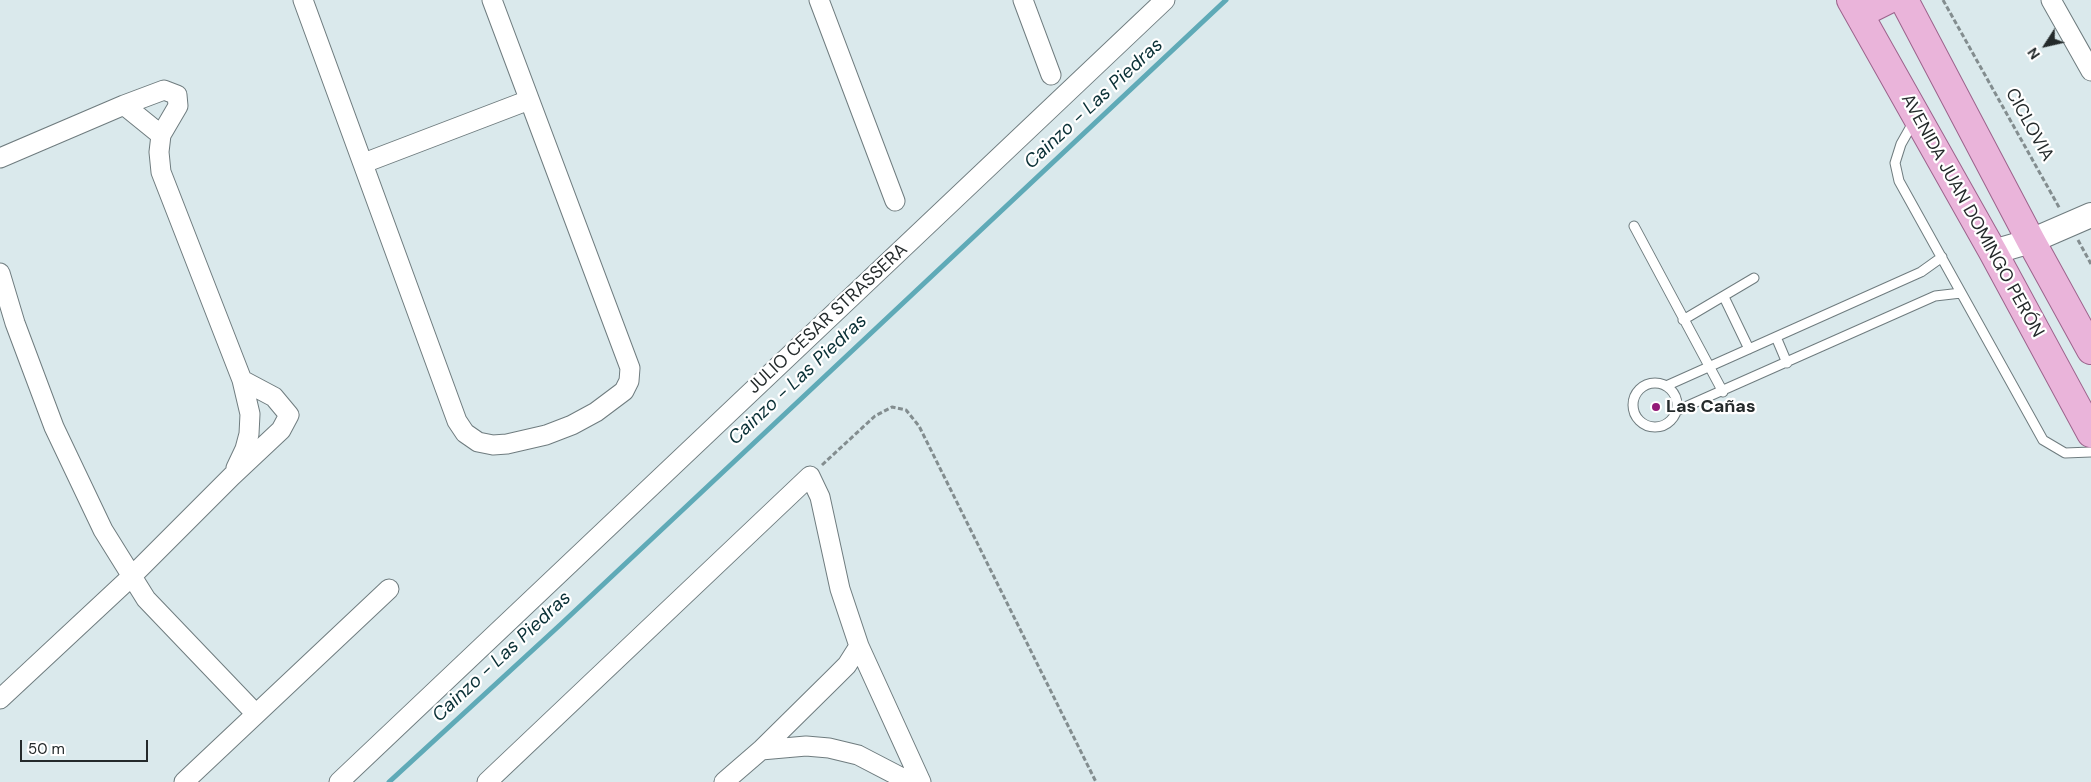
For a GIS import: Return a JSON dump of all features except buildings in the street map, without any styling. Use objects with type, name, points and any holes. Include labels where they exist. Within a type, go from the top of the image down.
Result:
[{"type":"main road","points":[[1855,7],[1887,0]]},
{"type":"main road","points":[[1904,0],[2031,241],[2091,350]]},
{"type":"main road","name":"AVENIDA JUAN DOMINGO PERÓN","points":[[1855,7],[1993,252],[2091,433]]},
{"type":"street","points":[[303,0],[457,421],[464,433],[478,442],[493,446],[546,435],[572,425],[596,412],[624,391],[629,381],[630,368],[492,0]]},
{"type":"street","points":[[819,0],[895,201]]},
{"type":"street","points":[[1023,0],[1051,75]]},
{"type":"street","name":"JULIO CESAR STRASSERA","points":[[339,782],[1165,0]]},
{"type":"street","points":[[2052,0],[2091,71]]},
{"type":"street","points":[[0,158],[164,90],[177,95],[178,106],[161,135],[158,152],[161,172],[242,380],[250,414],[249,434],[245,449],[232,476]]},
{"type":"street","points":[[364,163],[529,100]]},
{"type":"street","points":[[124,105],[161,135]]},
{"type":"street","points":[[1993,252],[2031,241],[2091,215]]},
{"type":"street","points":[[0,273],[15,323],[54,427],[103,530],[146,599],[256,714]]},
{"type":"street","points":[[0,699],[131,577],[281,430],[289,415],[274,397],[242,380]]},
{"type":"street","points":[[487,782],[810,476],[820,497],[840,589],[860,646],[921,782]]},
{"type":"street","points":[[184,782],[389,589]]},
{"type":"street","points":[[724,782],[760,750],[847,665],[860,646]]},
{"type":"street","points":[[760,750],[806,746],[829,748],[858,755],[910,782]]},
{"type":"lane","points":[[1916,116],[1900,144],[1895,163],[1899,181],[2043,440],[2065,453],[2091,452]]},
{"type":"lane","points":[[1634,226],[1723,392]]},
{"type":"lane","points":[[1942,257],[1922,272],[1666,386],[1652,383],[1645,385],[1634,396],[1633,410],[1641,422],[1655,427],[1668,423],[1676,411],[1723,392],[1935,296],[1961,293]]},
{"type":"lane","points":[[1684,320],[1754,278]]},
{"type":"lane","points":[[1724,297],[1749,349]]},
{"type":"lane","points":[[1776,337],[1787,363]]},
{"type":"lane","points":[[1666,386],[1675,397],[1676,411]]},
{"type":"path","name":"CICLOVIA","points":[[1943,0],[2091,264]]},
{"type":"path","points":[[810,476],[875,416],[892,407],[906,410],[919,426],[1096,782]]},
{"type":"waterway","name":"Cainzo - Las Piedras","points":[[389,782],[560,625],[1226,0]]},
{"type":"place","name":"Las Cañas","points":[[1656,407]]}]
